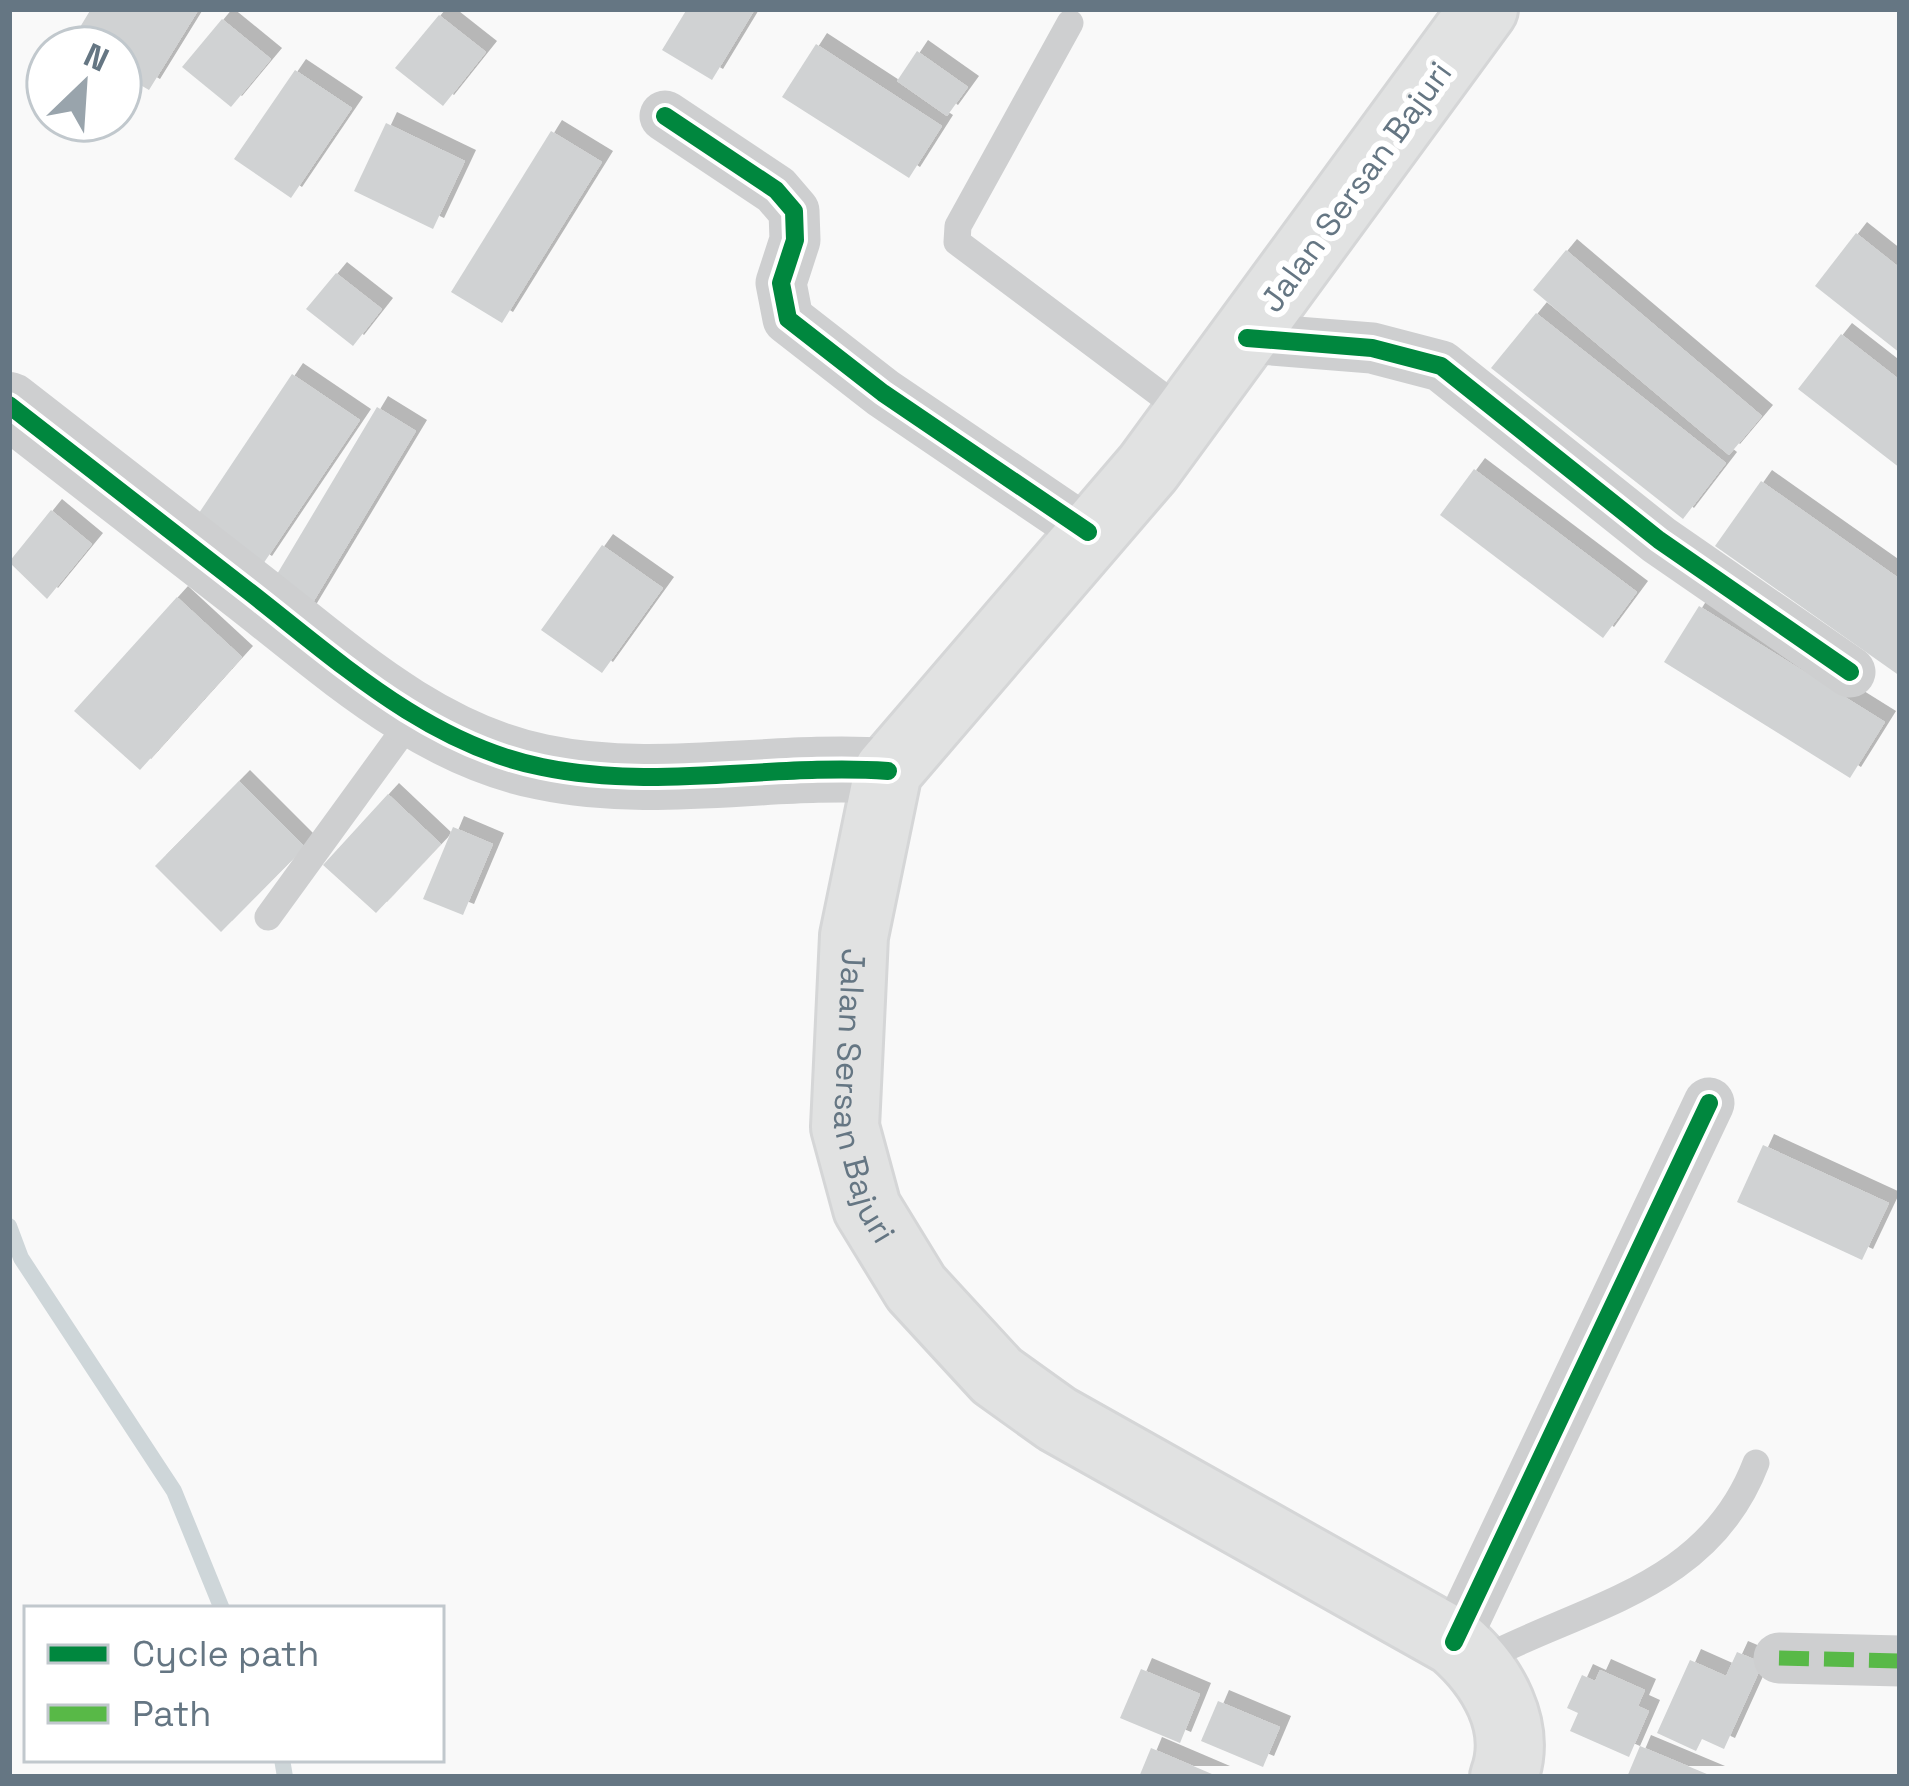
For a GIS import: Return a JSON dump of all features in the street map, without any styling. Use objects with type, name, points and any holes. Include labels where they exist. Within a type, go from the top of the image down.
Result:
[{"type":"main road","name":"Jalan Sersan Bajuri","points":[[1466,1652],[1057,1419],[997,1376],[916,1288],[867,1208],[844,1127],[854,936],[888,771],[1188,415],[1484,9]]},
{"type":"main road","points":[[1466,1652],[1505,1711],[1511,1759],[1504,1777]]},
{"type":"street","points":[[664,116],[776,190],[794,211],[795,240],[781,284],[788,319],[883,393],[1088,532]]},
{"type":"street","points":[[1247,338],[1372,347],[1442,366],[1659,540],[1850,672]]},
{"type":"street","points":[[9,405],[414,716],[506,758],[580,774],[637,778],[888,771]]},
{"type":"street","points":[[1466,1652],[1709,1103]]},
{"type":"street","points":[[1780,1658],[1900,1661]]},
{"type":"lane","points":[[1070,23],[958,226],[957,242],[1188,415]]},
{"type":"lane","points":[[268,917],[414,716]]},
{"type":"lane","points":[[1466,1652],[1690,1560],[1730,1520],[1756,1463]]},
{"type":"building","points":[[91,9],[199,9],[149,90],[144,87],[144,24],[82,24]]},
{"type":"building","points":[[687,9],[755,9],[712,80],[662,50]]},
{"type":"building","points":[[439,15],[486,52],[443,106],[395,68]]},
{"type":"building","points":[[222,19],[271,59],[231,107],[182,67]]},
{"type":"building","points":[[816,44],[942,126],[909,178],[782,97]]},
{"type":"building","points":[[917,51],[968,87],[947,116],[897,81]]},
{"type":"building","points":[[295,70],[352,108],[291,198],[234,159]]},
{"type":"building","points":[[386,123],[465,161],[433,229],[354,191]]},
{"type":"building","points":[[551,131],[602,162],[502,323],[451,292]]},
{"type":"building","points":[[1856,233],[1900,268],[1900,353],[1815,286]]},
{"type":"building","points":[[1566,250],[1762,416],[1729,455],[1533,290]]},
{"type":"building","points":[[336,273],[382,309],[353,346],[306,309]]},
{"type":"building","points":[[1536,313],[1726,463],[1683,519],[1491,368]]},
{"type":"building","points":[[1841,334],[1900,380],[1900,468],[1798,389]]},
{"type":"building","points":[[292,374],[360,420],[261,567],[193,522]]},
{"type":"building","points":[[377,407],[416,431],[303,619],[264,596]]},
{"type":"building","points":[[1474,469],[1637,592],[1603,638],[1440,515]]},
{"type":"building","points":[[1761,481],[1900,579],[1900,676],[1715,546]]},
{"type":"building","points":[[51,510],[92,544],[47,599],[9,562]]},
{"type":"building","points":[[602,545],[663,588],[602,673],[541,630]]},
{"type":"building","points":[[177,597],[242,657],[140,770],[74,711]]},
{"type":"building","points":[[1699,606],[1885,722],[1850,778],[1664,662]]},
{"type":"building","points":[[239,781],[305,847],[221,932],[155,866]]},
{"type":"building","points":[[388,794],[441,844],[376,913],[323,865]]},
{"type":"building","points":[[453,827],[493,844],[463,915],[423,899]]},
{"type":"building","points":[[1763,1145],[1889,1203],[1862,1260],[1737,1202]]},
{"type":"building","points":[[1737,1652],[1763,1663],[1724,1749],[1702,1739],[1696,1751],[1657,1733],[1690,1660],[1726,1676]]},
{"type":"building","points":[[1141,1669],[1200,1694],[1180,1743],[1120,1718]]},
{"type":"building","points":[[1600,1670],[1645,1690],[1638,1706],[1649,1711],[1629,1757],[1570,1731],[1578,1713],[1567,1708],[1582,1675],[1595,1681]]},
{"type":"building","points":[[1218,1701],[1280,1727],[1263,1767],[1201,1741]]},
{"type":"building","points":[[1640,1746],[1714,1777],[1627,1777]]},
{"type":"building","points":[[1151,1748],[1219,1777],[1139,1777]]},
{"type":"waterway","points":[[9,1226],[21,1258],[174,1491],[221,1606]]},
{"type":"waterway","points":[[282,1762],[285,1777]]},
{"type":"marked path","points":[[1779,1658],[1900,1661]]},
{"type":"cycle path","points":[[665,116],[776,190],[794,211],[795,240],[781,283],[788,319],[883,393],[1088,532]]},
{"type":"cycle path","points":[[1247,338],[1372,348],[1441,366],[1659,540],[1850,672]]},
{"type":"cycle path","points":[[9,405],[350,671],[422,719],[500,756],[542,767],[628,777],[888,771]]},
{"type":"cycle path","points":[[1454,1642],[1709,1103]]}]
